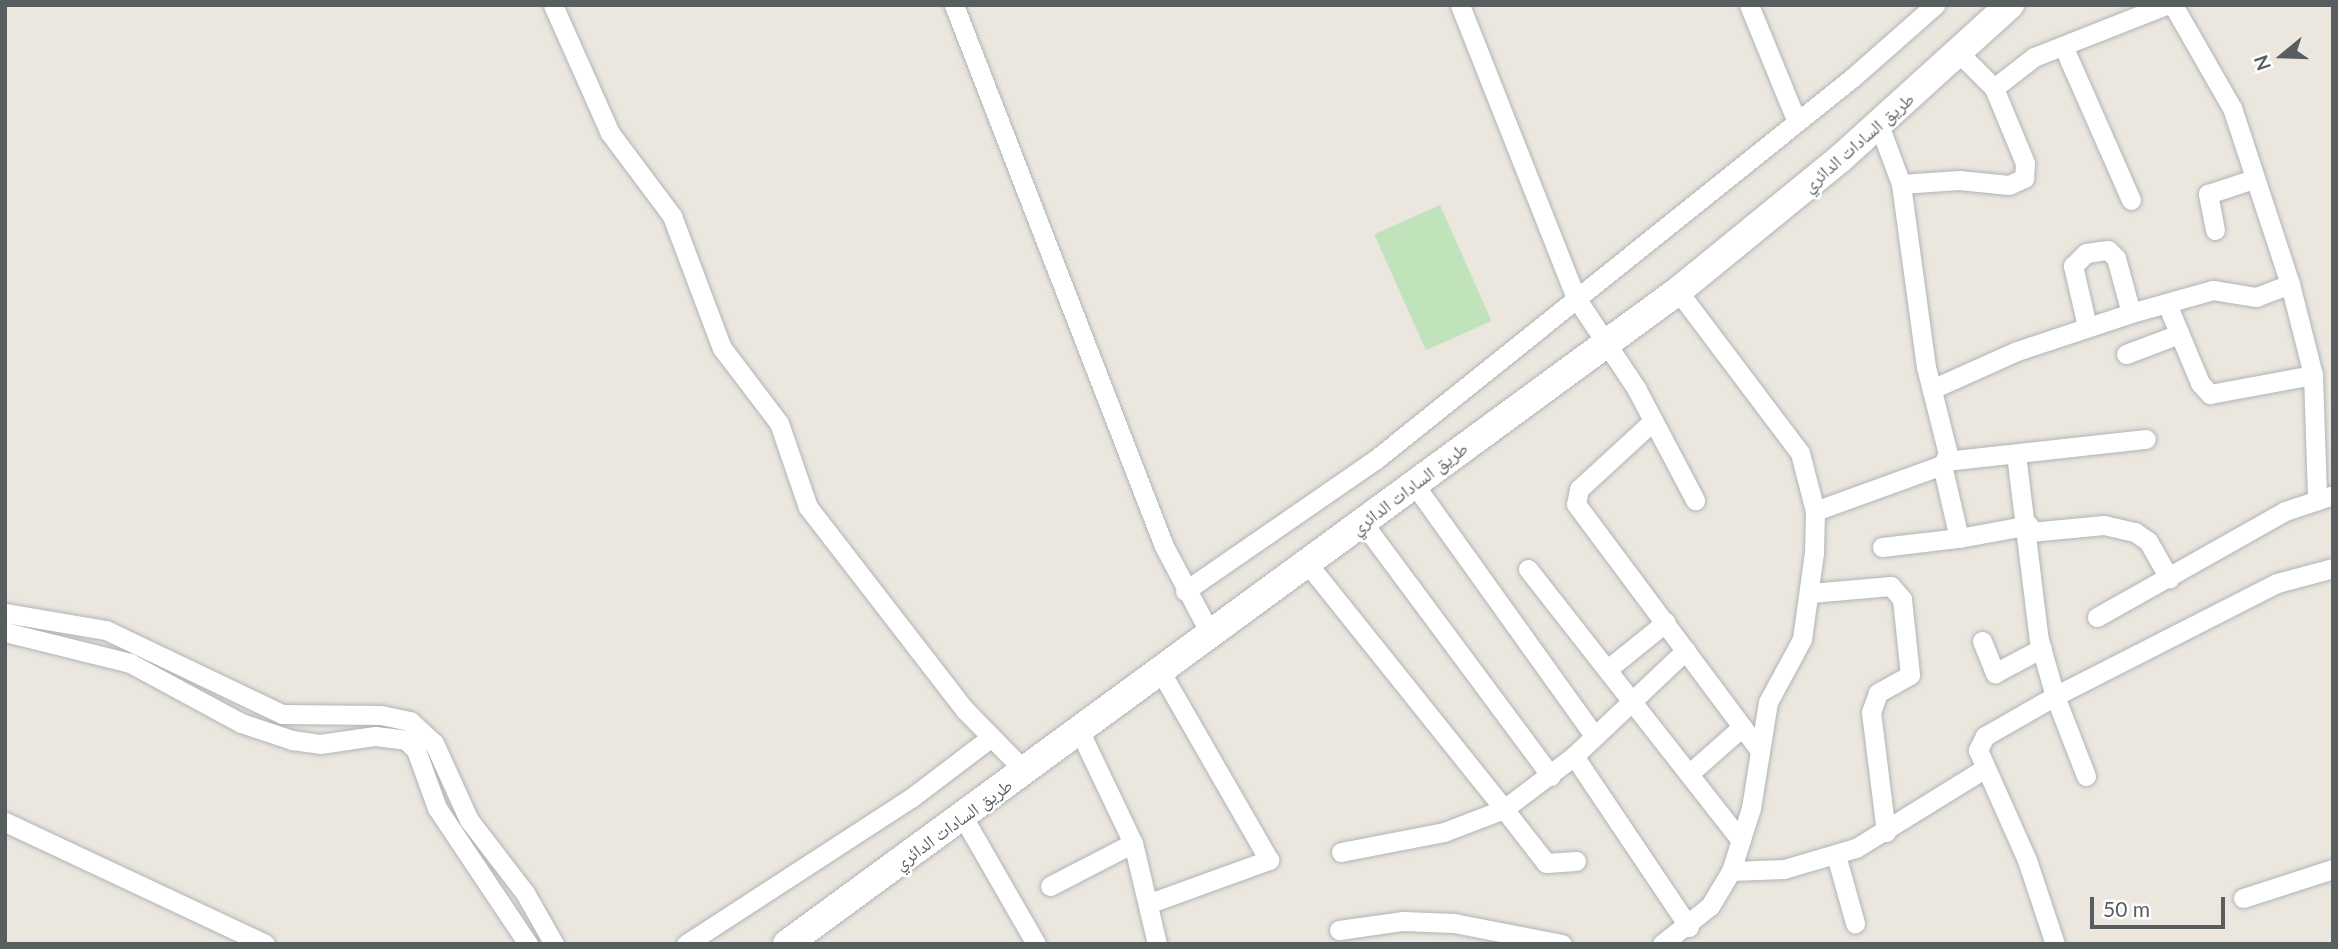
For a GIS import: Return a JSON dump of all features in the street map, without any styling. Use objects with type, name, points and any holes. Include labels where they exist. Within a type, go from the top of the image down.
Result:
[{"type":"main road","name":"طريق السادات الدائري","points":[[787,944],[1080,732],[1678,291],[1879,125],[2010,5]]},
{"type":"street","points":[[553,5],[610,134],[672,216],[722,348],[779,423],[808,507],[990,738],[1025,771]]},
{"type":"street","points":[[954,5],[1185,591],[1211,635]]},
{"type":"street","points":[[1460,5],[1576,298],[1608,342],[1695,500]]},
{"type":"street","points":[[1749,5],[1797,122]]},
{"type":"street","points":[[1185,591],[1375,460],[1797,122],[1935,5]]},
{"type":"street","points":[[1994,88],[2024,63],[2166,5]]},
{"type":"street","points":[[2097,617],[2325,496],[2313,375],[2290,284],[2221,84],[2173,5]]},
{"type":"street","points":[[2064,48],[2131,200]]},
{"type":"street","points":[[1902,184],[1959,180],[2009,184],[2024,178],[2025,163],[1994,88],[1958,52]]},
{"type":"street","points":[[1879,125],[1902,184],[1932,389],[1947,444],[1944,463],[1959,538]]},
{"type":"street","points":[[2215,230],[2208,194],[2254,180]]},
{"type":"street","points":[[2087,326],[2073,266],[2086,253],[2108,250],[2116,258],[2131,313]]},
{"type":"street","points":[[1932,389],[2087,326],[2131,313],[2213,290],[2269,295],[2290,284]]},
{"type":"street","points":[[1662,944],[1689,927],[1731,871],[1741,841],[1772,689],[1797,654],[1811,593],[1815,511],[1809,477],[1782,424],[1678,291]]},
{"type":"street","points":[[2167,304],[2179,334],[2210,394],[2313,375]]},
{"type":"street","points":[[2126,354],[2179,334]]},
{"type":"street","points":[[1653,421],[1579,489],[1575,499],[1760,751]]},
{"type":"street","points":[[1815,511],[1944,463],[2146,439]]},
{"type":"street","points":[[2016,454],[2029,528],[2042,648],[2055,696],[2087,776]]},
{"type":"street","points":[[1414,484],[1594,735]]},
{"type":"street","points":[[1363,523],[1551,776]]},
{"type":"street","points":[[1882,547],[2029,528],[2104,525],[2135,532],[2148,541],[2169,578]]},
{"type":"street","points":[[1307,563],[1546,863],[1576,860]]},
{"type":"street","points":[[2055,944],[2022,848],[1984,769],[1978,750],[1985,736],[2055,696],[2277,583],[2333,568]]},
{"type":"street","points":[[1528,569],[1691,772],[1741,841]]},
{"type":"street","points":[[1811,593],[1891,586],[1902,599],[1910,675],[1878,693],[1871,712],[1886,832]]},
{"type":"street","points":[[5,613],[84,622],[282,714],[381,715],[424,729],[469,820],[525,892],[554,944]]},
{"type":"street","points":[[1609,668],[1666,622]]},
{"type":"street","points":[[5,632],[130,663],[253,728],[308,743],[375,736],[406,740],[416,750],[437,808],[528,944]]},
{"type":"street","points":[[1982,641],[1995,673],[2042,648]]},
{"type":"street","points":[[1341,852],[1444,832],[1504,810],[1574,756],[1632,698],[1686,650]]},
{"type":"street","points":[[1150,903],[1269,860],[1161,672]]},
{"type":"street","points":[[208,702],[219,683]]},
{"type":"street","points":[[1691,772],[1742,727]]},
{"type":"street","points":[[1080,732],[1133,843],[1150,903],[1157,944]]},
{"type":"street","points":[[686,944],[911,798],[990,738]]},
{"type":"street","points":[[1574,756],[1689,927]]},
{"type":"street","points":[[1731,871],[1784,869],[1836,855],[1886,832],[1984,769]]},
{"type":"street","points":[[963,817],[1036,944]]},
{"type":"street","points":[[5,822],[265,944]]},
{"type":"street","points":[[1050,886],[1133,843]]},
{"type":"street","points":[[1836,855],[1855,923]]},
{"type":"street","points":[[2243,898],[2333,869]]},
{"type":"street","points":[[1339,930],[1443,922],[1562,944]]},
{"type":"green space","points":[[1440,205],[1492,321],[1426,350],[1374,234]]}]
